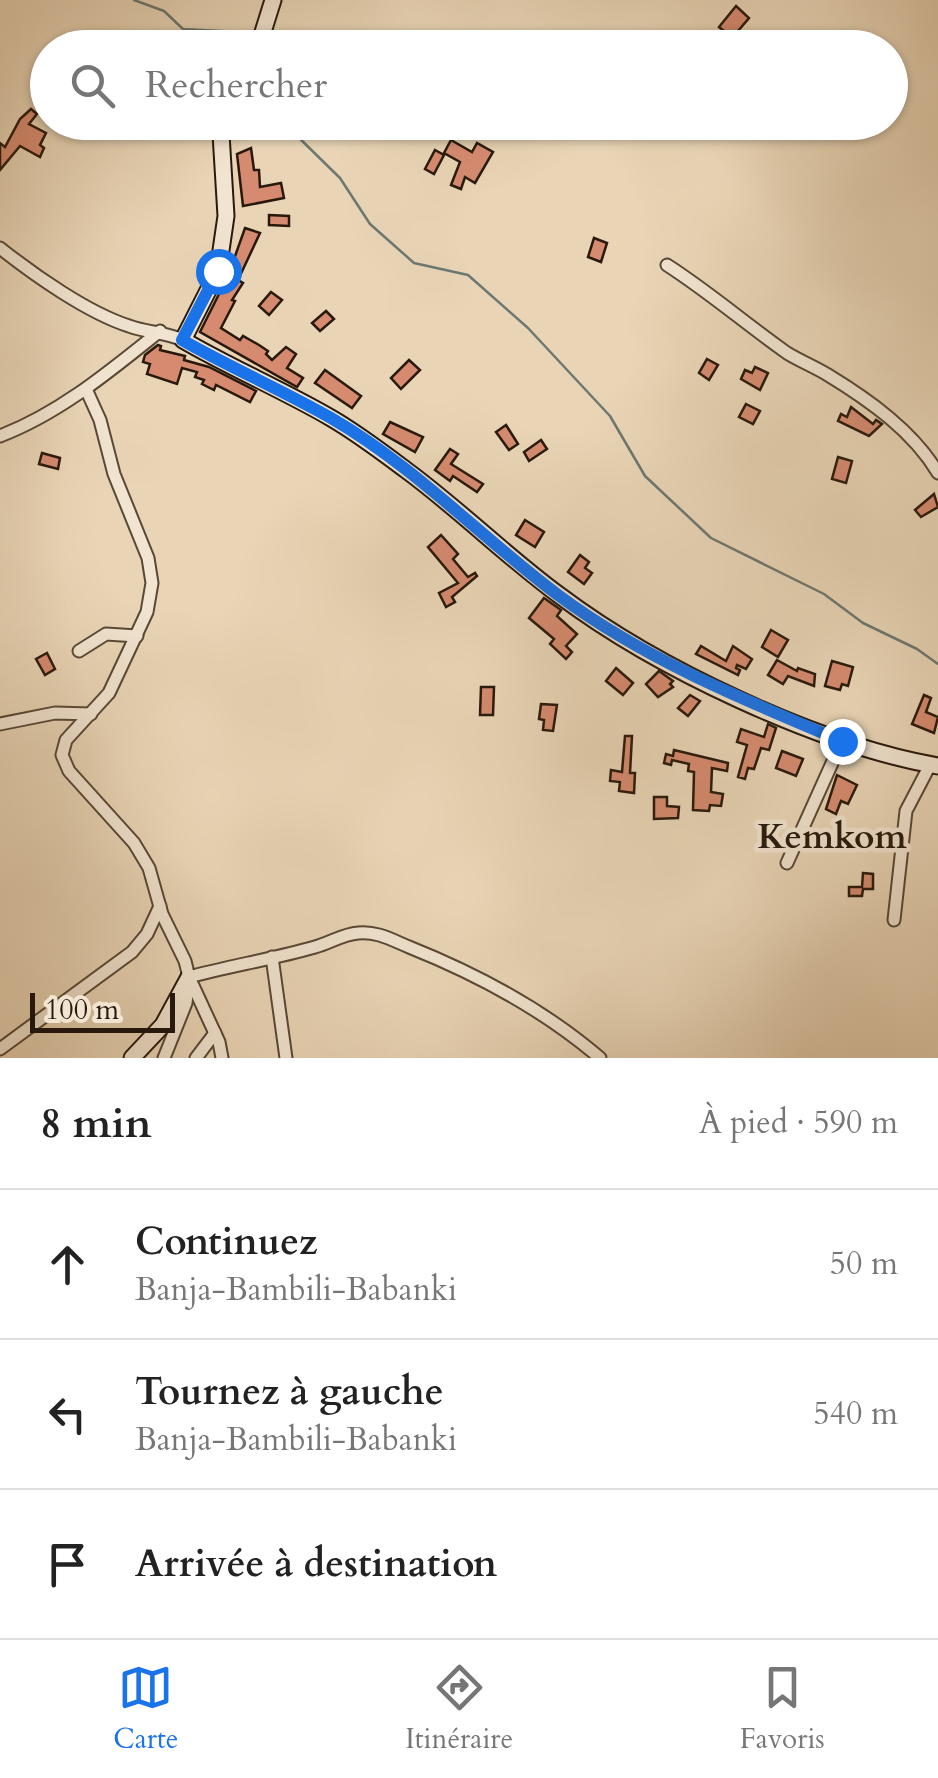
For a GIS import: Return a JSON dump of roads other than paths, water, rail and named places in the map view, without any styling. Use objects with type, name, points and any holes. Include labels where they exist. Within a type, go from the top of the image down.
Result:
[{"type":"street","points":[[264,30],[273,0]]},
{"type":"street","points":[[182,340],[218,271],[226,216],[220,140]]},
{"type":"street","points":[[0,248],[66,294],[130,327],[160,330],[331,418],[408,472],[558,595],[601,624],[717,688],[842,741],[934,766],[906,811],[894,920]]},
{"type":"street","points":[[667,266],[906,432],[938,473]]},
{"type":"street","points":[[0,436],[36,422],[160,330]]},
{"type":"street","points":[[86,388],[100,420],[114,474],[148,558],[152,583],[148,612],[109,693],[66,740],[62,754],[69,771],[134,843],[150,868],[160,906],[222,1058]]},
{"type":"street","points":[[79,651],[106,634],[137,636]]},
{"type":"street","points":[[0,724],[56,714],[91,714]]},
{"type":"street","points":[[786,863],[842,741]]},
{"type":"street","points":[[0,1049],[132,952],[147,934],[160,906]]},
{"type":"street","points":[[132,1058],[163,1025],[188,977],[359,932],[380,934],[493,984],[572,1034],[600,1058]]},
{"type":"street","points":[[272,957],[286,1058]]},
{"type":"street","points":[[164,1058],[186,1003],[188,977]]},
{"type":"street","points":[[196,1058],[215,1033]]},
{"type":"waterway","points":[[134,0],[164,11],[183,29],[202,30]]},
{"type":"waterway","points":[[301,140],[340,178],[370,224],[414,263],[468,275],[528,328],[610,416],[645,476],[711,538],[824,594],[863,623],[917,649],[938,664]]},
{"type":"district","name":"Kemkom","points":[[832,836]]}]
